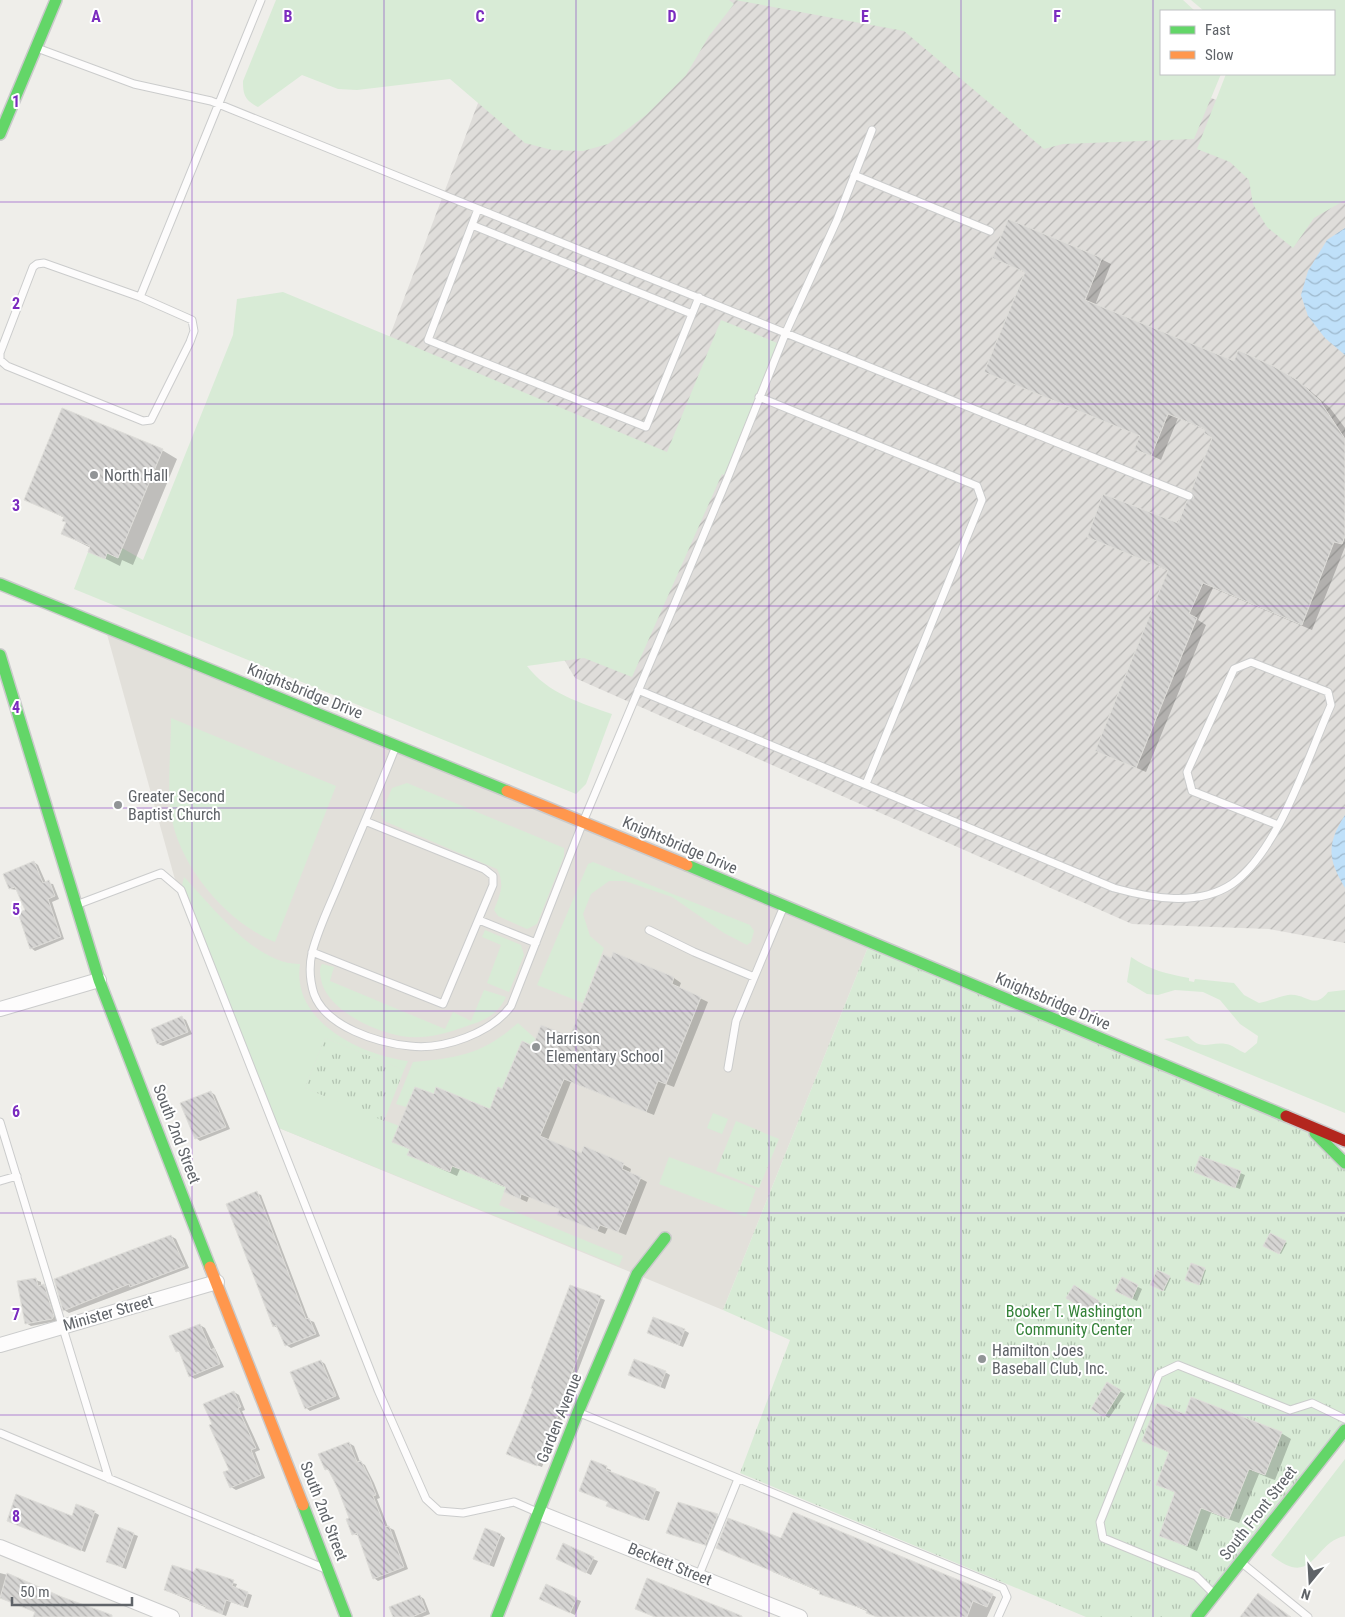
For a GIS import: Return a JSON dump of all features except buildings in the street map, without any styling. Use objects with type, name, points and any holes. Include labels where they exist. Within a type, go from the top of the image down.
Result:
[{"type":"street","points":[[0,134],[56,0]]},
{"type":"street","name":"Knightsbridge Drive","points":[[0,584],[583,822],[1345,1141]]},
{"type":"street","name":"South 2nd Street","points":[[1,664],[75,906],[100,980],[346,1617]]},
{"type":"street","points":[[0,1009],[100,980]]},
{"type":"street","points":[[1306,1125],[1345,1163]]},
{"type":"street","name":"Garden Avenue","points":[[497,1617],[540,1513],[578,1412],[637,1274],[665,1238]]},
{"type":"street","name":"Minister Street","points":[[0,1345],[217,1282]]},
{"type":"street","name":"South Front Street","points":[[1197,1617],[1345,1430]]},
{"type":"street","name":"Beckett Street","points":[[540,1513],[800,1617]]},
{"type":"street","points":[[0,1547],[172,1617]]},
{"type":"lane","points":[[140,297],[261,0]]},
{"type":"lane","points":[[36,48],[134,84],[219,104],[1189,496]]},
{"type":"lane","points":[[396,746],[312,952],[310,974],[315,995],[326,1013],[354,1032],[378,1040],[412,1047],[452,1042],[483,1030],[503,1017],[511,1006],[583,822],[786,332],[872,130]]},
{"type":"lane","points":[[854,175],[990,231]]},
{"type":"lane","points":[[478,208],[428,340],[646,427],[699,297]]},
{"type":"lane","points":[[472,225],[692,314]]},
{"type":"lane","points":[[44,263],[140,297],[192,320],[194,331],[158,412],[151,420],[143,421],[7,366],[0,360],[0,353],[36,264],[44,263]]},
{"type":"lane","points":[[759,397],[977,486],[982,500],[866,784]]},
{"type":"lane","points":[[638,690],[1114,888],[1147,897],[1206,896],[1232,884],[1254,863],[1278,825],[1330,705],[1328,692],[1251,662],[1234,669],[1187,772],[1192,792],[1278,825]]},
{"type":"lane","points":[[312,952],[443,1004],[479,920],[493,885],[493,876],[484,869],[365,821]]},
{"type":"lane","points":[[75,906],[161,873],[181,890],[378,1390],[426,1499],[439,1511],[463,1513],[514,1502],[540,1513]]},
{"type":"lane","points":[[728,1068],[736,1021],[784,906]]},
{"type":"lane","points":[[479,920],[536,943]]},
{"type":"lane","points":[[649,930],[694,952],[754,977]]},
{"type":"lane","points":[[0,1122],[109,1479]]},
{"type":"lane","points":[[0,1181],[17,1176]]},
{"type":"lane","points":[[1215,1594],[1196,1576],[1103,1538],[1100,1522],[1160,1374],[1178,1365],[1290,1410],[1312,1403],[1345,1420]]},
{"type":"lane","points":[[578,1412],[1003,1588],[1007,1597],[998,1617]]},
{"type":"lane","points":[[0,1433],[330,1572]]},
{"type":"lane","points":[[699,1576],[738,1479]]},
{"type":"lane","points":[[1241,1562],[1308,1617]]},
{"type":"shaded area","points":[[517,0],[926,0],[1345,144],[1345,943],[1269,929],[1132,924],[575,678],[383,354]]},
{"type":"shaded area","name":"Harrison Elementary School","points":[[105,627],[870,942],[723,1310],[274,1126],[174,876]]},
{"type":"green space","points":[[276,0],[729,0],[734,4],[709,36],[686,75],[646,115],[608,144],[583,151],[552,150],[525,143],[450,79],[357,90],[338,89],[302,75],[258,107],[246,97],[243,81]]},
{"type":"green space","points":[[735,0],[1183,0],[1194,10],[1160,10],[1160,75],[1221,75],[1194,139],[1063,144],[1044,149],[904,31]]},
{"type":"green space","points":[[1191,0],[1345,0],[1345,200],[1314,218],[1293,248],[1267,227],[1253,204],[1249,180],[1230,162],[1197,149],[1226,75],[1335,75],[1335,10],[1203,10]]},
{"type":"green space","points":[[283,292],[667,452],[721,320],[782,345],[728,477],[722,474],[632,677],[584,658],[527,666],[544,683],[565,696],[612,714],[586,784],[576,794],[74,589],[88,552],[105,558],[107,553],[122,548],[143,560],[233,335],[237,299]]},
{"type":"green space","points":[[171,718],[336,786],[275,942],[239,921],[223,907],[194,872],[183,853],[171,814],[169,778]]},
{"type":"green space","points":[[407,783],[564,848],[564,856],[537,924],[527,929],[498,916],[494,910],[501,885],[497,869],[384,821],[381,814],[392,788]]},
{"type":"green space","points":[[593,862],[750,925],[754,931],[751,942],[747,945],[724,933],[672,897],[625,881],[609,881],[591,894],[583,914],[590,936],[604,948],[583,1003],[537,985],[588,864]]},
{"type":"green space","points":[[184,877],[236,932],[252,945],[267,955],[284,962],[300,964],[300,984],[306,1002],[318,1018],[333,1032],[350,1043],[370,1051],[408,1061],[404,1070],[325,1038],[305,1088],[399,1126],[392,1142],[410,1149],[409,1156],[450,1172],[452,1166],[506,1187],[499,1205],[623,1256],[619,1266],[274,1126],[181,890]]},
{"type":"green space","points":[[485,930],[521,945],[524,955],[509,992],[487,983],[501,945],[482,937]]},
{"type":"green space","name":"Booker T. Washington Community Center","points":[[870,942],[1306,1125],[1345,1163],[1345,1430],[1197,1617],[1086,1617],[740,1473],[790,1340],[723,1310]]},
{"type":"green space","points":[[1131,957],[1159,971],[1189,978],[1189,981],[1194,982],[1195,979],[1234,983],[1244,995],[1259,1003],[1288,995],[1314,1001],[1323,997],[1328,992],[1345,990],[1345,1113],[1164,1039],[1188,1036],[1198,1044],[1226,1044],[1245,1053],[1257,1043],[1258,1036],[1240,1024],[1220,1000],[1203,992],[1175,990],[1158,995],[1147,994],[1127,982]]},
{"type":"green space","points":[[322,964],[334,967],[330,981],[445,1029],[453,1012],[471,1021],[484,990],[506,997],[494,1013],[477,1022],[433,1036],[401,1036],[365,1024],[341,1009],[325,990],[320,973]]},
{"type":"green space","points":[[518,1023],[538,1041],[534,1046],[522,1042],[503,1089],[498,1088],[493,1101],[497,1103],[491,1116],[477,1104],[436,1087],[434,1094],[415,1087],[406,1107],[396,1104],[413,1062],[444,1059],[470,1053],[493,1042]]},
{"type":"green space","points":[[325,1038],[404,1070],[384,1121],[305,1088]]},
{"type":"green space","points":[[713,1113],[728,1119],[722,1134],[707,1128]]},
{"type":"green space","points":[[736,1121],[779,1139],[759,1188],[716,1171]]},
{"type":"green space","points":[[669,1157],[756,1189],[746,1217],[659,1184]]},
{"type":"green space","points":[[1345,1459],[1345,1536],[1334,1540],[1326,1546],[1305,1566],[1296,1568],[1285,1564],[1271,1555]]},
{"type":"water","points":[[1345,228],[1345,355],[1325,338],[1308,316],[1301,295],[1308,271],[1327,240]]},
{"type":"water","points":[[1345,815],[1345,888],[1335,869],[1332,844]]},
{"type":"traffic: fast","points":[[0,134],[56,0]]},
{"type":"traffic: fast","points":[[0,584],[507,791]]},
{"type":"traffic: fast","points":[[0,655],[99,980],[210,1267]]},
{"type":"traffic: fast","points":[[687,865],[1286,1116]]},
{"type":"traffic: fast","points":[[1315,1133],[1345,1163]]},
{"type":"traffic: fast","points":[[497,1617],[578,1412],[637,1274],[665,1238]]},
{"type":"traffic: fast","points":[[1197,1617],[1345,1430]]},
{"type":"traffic: fast","points":[[303,1505],[346,1617]]},
{"type":"traffic: slow","points":[[507,791],[687,865]]},
{"type":"traffic: slow","points":[[210,1267],[303,1505]]},
{"type":"traffic: jam","points":[[1286,1116],[1345,1141]]},
{"type":"place","name":"North Hall","points":[[94,475]]},
{"type":"place","name":"Greater Second Baptist Church","points":[[118,805]]},
{"type":"place","name":"Harrison Elementary School","points":[[536,1047]]},
{"type":"place","name":"Hamilton Joes Baseball Club, Inc.","points":[[982,1359]]}]
